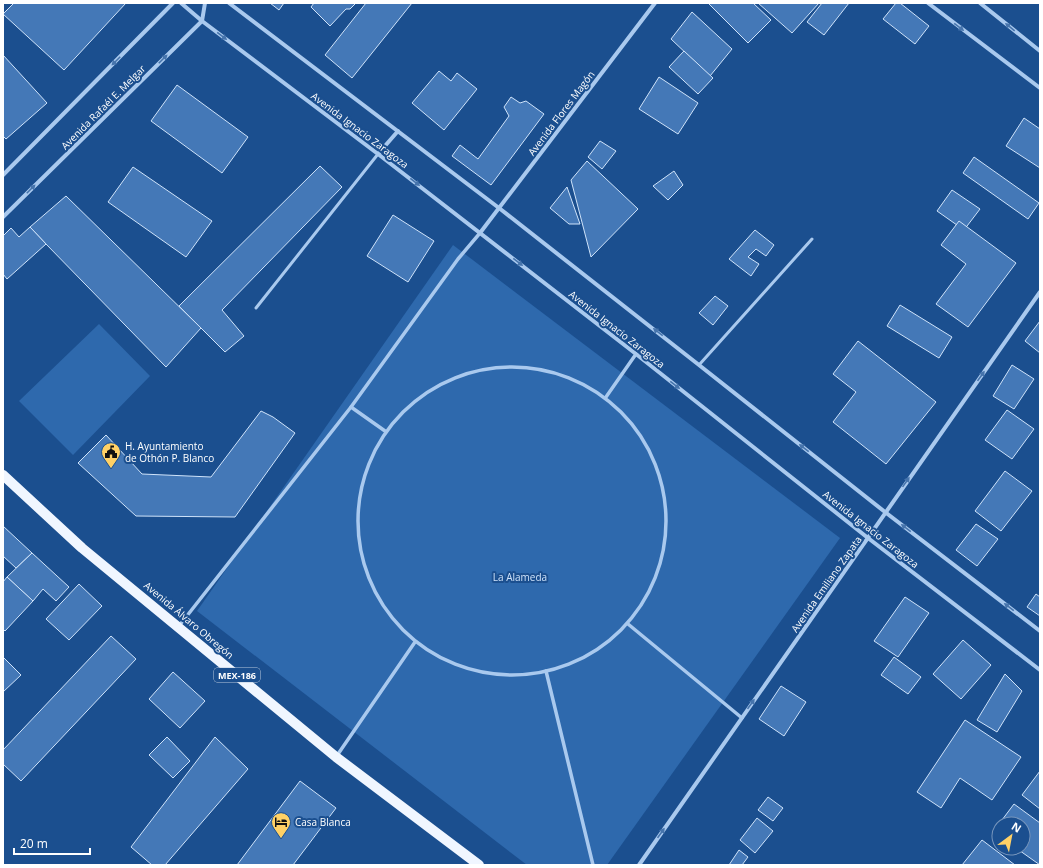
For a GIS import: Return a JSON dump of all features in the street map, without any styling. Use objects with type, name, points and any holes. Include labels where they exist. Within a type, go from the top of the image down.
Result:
[{"type":"main road","name":"Avenida Álvaro Obregón","points":[[3,475],[82,548],[336,757],[479,865]]},
{"type":"street","points":[[3,175],[173,3]]},
{"type":"street","name":"Avenida Ignacio Zaragoza","points":[[181,3],[202,21],[378,154],[636,354],[868,538],[1040,670]]},
{"type":"street","points":[[202,21],[205,3]]},
{"type":"street","points":[[229,3],[499,208],[1040,631]]},
{"type":"street","name":"Avenida Flores Magón","points":[[480,233],[656,3]]},
{"type":"street","points":[[928,3],[1040,88]]},
{"type":"street","points":[[980,3],[1040,51]]},
{"type":"street","name":"Avenida Rafaél E. Melgar","points":[[3,217],[202,21]]},
{"type":"street","points":[[378,154],[398,131]]},
{"type":"street","points":[[178,627],[351,406],[458,259],[480,233]]},
{"type":"street","name":"Avenida Emiliano Zapata","points":[[638,865],[1040,292]]},
{"type":"street","points":[[606,397],[636,354]]},
{"type":"street","points":[[488,368],[550,371],[606,397],[647,444],[667,502],[662,564],[634,619],[588,658],[530,676],[469,670],[415,642],[376,598],[358,542],[361,484],[385,430],[430,388],[488,368]]},
{"type":"street","points":[[351,406],[385,430]]},
{"type":"street","points":[[628,624],[742,718]]},
{"type":"street","points":[[336,757],[415,642]]},
{"type":"street","points":[[546,671],[593,865]]},
{"type":"lane","points":[[256,308],[378,154]]},
{"type":"lane","points":[[699,365],[812,239]]},
{"type":"green space","name":"La Alameda","points":[[453,245],[840,538],[607,865],[527,865],[197,611]]},
{"type":"green space","points":[[99,324],[150,376],[73,455],[19,401]]},
{"type":"building","points":[[14,3],[126,3],[64,70],[3,14]]},
{"type":"building","points":[[270,3],[284,3],[279,10]]},
{"type":"building","points":[[314,3],[356,3],[350,9],[346,9],[330,26],[311,7]]},
{"type":"building","points":[[366,3],[412,3],[352,78],[325,55]]},
{"type":"building","points":[[708,3],[753,3],[771,20],[748,43]]},
{"type":"building","points":[[758,3],[819,3],[792,33]]},
{"type":"building","points":[[822,3],[849,3],[824,35],[807,22]]},
{"type":"building","points":[[896,3],[900,3],[929,26],[915,44],[883,19]]},
{"type":"building","points":[[692,12],[732,49],[710,76],[671,39]]},
{"type":"building","points":[[684,51],[713,78],[698,94],[669,67]]},
{"type":"building","points":[[3,55],[47,103],[6,139],[3,136]]},
{"type":"building","points":[[439,71],[451,81],[457,73],[477,89],[444,130],[412,103]]},
{"type":"building","points":[[659,77],[698,103],[678,134],[639,109]]},
{"type":"building","points":[[177,85],[248,137],[222,173],[151,121]]},
{"type":"building","points":[[511,97],[520,103],[526,101],[544,114],[491,185],[452,156],[460,145],[478,159],[509,116],[504,107]]},
{"type":"building","points":[[1024,118],[1040,129],[1040,168],[1006,146]]},
{"type":"building","points":[[600,141],[616,151],[602,169],[588,157]]},
{"type":"building","points":[[974,157],[1039,203],[1028,219],[963,173]]},
{"type":"building","points":[[587,161],[638,209],[591,257],[571,180]]},
{"type":"building","points":[[320,166],[342,187],[222,310],[244,336],[225,352],[179,306]]},
{"type":"building","points":[[133,167],[212,221],[186,257],[108,202]]},
{"type":"building","points":[[674,171],[683,185],[668,200],[653,186]]},
{"type":"building","points":[[567,187],[580,224],[569,224],[550,208]]},
{"type":"building","points":[[952,190],[980,209],[964,230],[937,211]]},
{"type":"building","points":[[66,196],[201,328],[166,367],[30,227]]},
{"type":"building","points":[[393,215],[434,241],[408,282],[367,256]]},
{"type":"building","points":[[959,221],[1016,263],[968,327],[936,304],[966,264],[941,245]]},
{"type":"building","points":[[30,227],[46,244],[7,279],[3,274],[3,236],[11,228],[19,237]]},
{"type":"building","points":[[755,230],[774,245],[766,256],[756,249],[748,257],[759,264],[751,276],[729,259]]},
{"type":"building","points":[[715,296],[728,306],[713,325],[699,313]]},
{"type":"building","points":[[900,305],[952,337],[939,358],[887,326]]},
{"type":"building","points":[[1040,321],[1040,353],[1025,341]]},
{"type":"building","points":[[858,341],[936,402],[886,464],[833,422],[856,392],[833,374]]},
{"type":"building","points":[[1012,365],[1034,379],[1014,409],[993,396]]},
{"type":"building","points":[[1007,410],[1034,429],[1012,459],[985,440]]},
{"type":"building","name":"H. Ayuntamiento de Othón P. Blanco","points":[[261,411],[273,417],[295,433],[235,517],[136,516],[78,463],[106,435],[142,474],[211,477]]},
{"type":"building","points":[[1005,471],[1032,491],[1001,531],[975,511]]},
{"type":"building","points":[[976,524],[998,539],[977,566],[956,550]]},
{"type":"building","points":[[3,526],[32,553],[16,568],[3,556]]},
{"type":"building","points":[[32,553],[69,587],[56,601],[43,589],[33,601],[7,577]]},
{"type":"building","points":[[7,577],[33,601],[5,631],[3,629],[3,582]]},
{"type":"building","points":[[79,584],[102,606],[69,640],[46,619]]},
{"type":"building","points":[[1036,594],[1040,597],[1040,616],[1027,607]]},
{"type":"building","points":[[905,597],[929,613],[898,657],[874,641]]},
{"type":"building","points":[[111,636],[136,659],[21,781],[3,764],[3,750]]},
{"type":"building","points":[[963,640],[991,665],[961,699],[933,674]]},
{"type":"building","points":[[3,657],[21,675],[3,692]]},
{"type":"building","points":[[894,657],[921,677],[908,694],[881,675]]},
{"type":"building","points":[[173,672],[205,701],[180,728],[149,699]]},
{"type":"building","points":[[1005,674],[1022,691],[997,732],[977,720]]},
{"type":"building","points":[[781,686],[806,702],[784,736],[759,719]]},
{"type":"building","points":[[965,720],[1021,757],[992,800],[960,778],[941,808],[917,792]]},
{"type":"building","points":[[167,737],[190,761],[173,778],[149,755]]},
{"type":"building","points":[[215,737],[248,769],[165,865],[152,865],[131,847]]},
{"type":"building","points":[[1040,771],[1040,809],[1022,795]]},
{"type":"building","points":[[300,781],[336,808],[293,865],[237,865]]},
{"type":"building","points":[[768,797],[783,808],[773,821],[758,810]]},
{"type":"building","points":[[1014,804],[1030,816],[1005,816]]},
{"type":"building","points":[[1031,816],[1040,823],[1040,865],[1027,856],[1031,856]]},
{"type":"building","points":[[757,818],[773,831],[755,853],[740,840]]},
{"type":"building","points":[[982,840],[991,847],[991,856],[1003,856],[1015,865],[962,865]]},
{"type":"building","points":[[739,850],[748,857],[742,865],[729,865]]},
{"type":"place","name":"H. Ayuntamiento de Othón P. Blanco","points":[[111,469]]},
{"type":"place","name":"Casa Blanca","points":[[281,839]]}]
